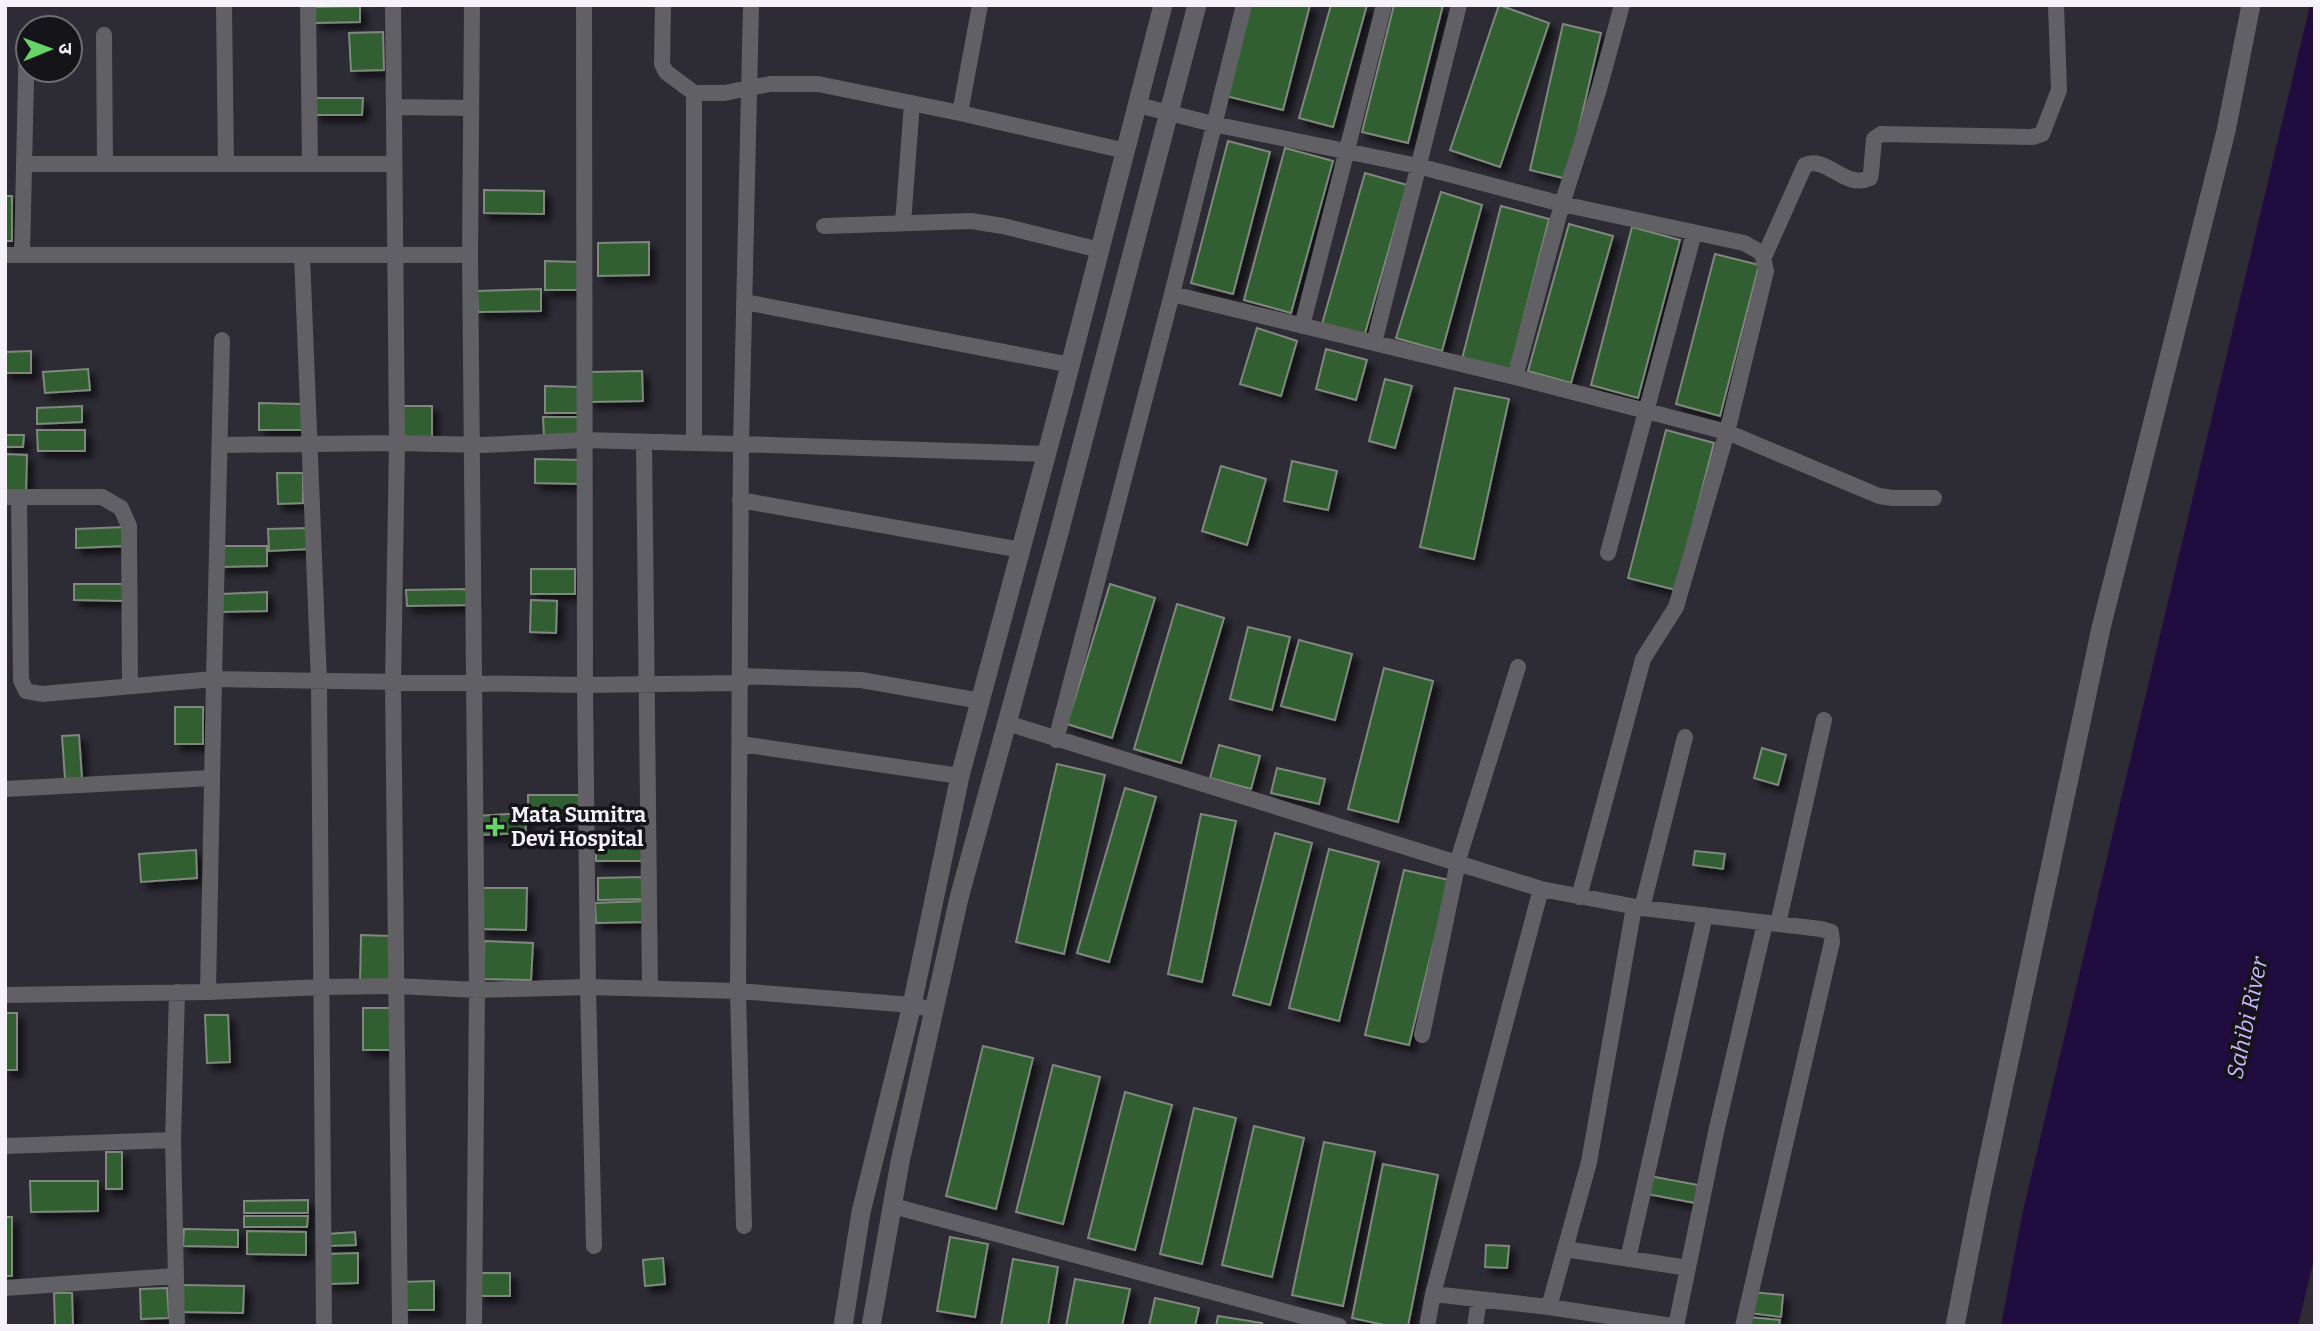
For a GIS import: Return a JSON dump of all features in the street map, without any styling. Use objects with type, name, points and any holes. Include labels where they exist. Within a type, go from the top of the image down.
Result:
[{"type":"street","points":[[224,5],[226,164]]},
{"type":"street","points":[[308,5],[310,164]]},
{"type":"street","points":[[393,5],[397,443],[393,682],[400,1326]]},
{"type":"street","points":[[472,5],[470,255],[477,990],[474,1326]]},
{"type":"street","points":[[584,5],[585,685],[594,1246]]},
{"type":"street","points":[[663,5],[662,64],[666,72],[694,93],[724,93],[770,84],[818,84],[1126,151]]},
{"type":"street","points":[[744,1226],[738,991],[740,500],[751,5]]},
{"type":"street","points":[[960,113],[980,5]]},
{"type":"street","points":[[843,1326],[861,1212],[912,1005],[960,776],[1071,365],[1163,5]]},
{"type":"street","points":[[871,1326],[892,1206],[959,898],[1197,5]]},
{"type":"street","points":[[1056,740],[1244,5]]},
{"type":"street","points":[[1302,326],[1384,5]]},
{"type":"street","points":[[1374,343],[1459,5]]},
{"type":"street","points":[[1515,377],[1562,204],[1599,89],[1622,5]]},
{"type":"street","points":[[1579,897],[1643,659],[1676,607],[1727,432],[1766,271],[1764,257],[1805,165],[1821,164],[1850,180],[1864,180],[1871,176],[1874,139],[1881,134],[2032,137],[2042,134],[2059,90],[2056,5]]},
{"type":"street","points":[[1955,1326],[2101,628],[2226,131],[2250,5]]},
{"type":"street","points":[[104,35],[105,164]]},
{"type":"street","points":[[26,84],[24,164],[14,255],[470,255]]},
{"type":"street","points":[[694,93],[694,443]]},
{"type":"street","points":[[903,223],[912,103]]},
{"type":"street","points":[[1138,105],[1213,124],[1418,166],[1562,204],[1744,243],[1757,249],[1764,257]]},
{"type":"street","points":[[394,107],[471,108]]},
{"type":"street","points":[[24,164],[394,164]]},
{"type":"street","points":[[824,226],[959,221],[989,223],[1100,250]]},
{"type":"street","points":[[1608,553],[1693,233]]},
{"type":"street","points":[[302,255],[318,683],[324,1326]]},
{"type":"street","points":[[1172,294],[1515,377],[1727,432],[1879,496],[1934,498]]},
{"type":"street","points":[[745,302],[1071,365]]},
{"type":"street","points":[[208,992],[222,340]]},
{"type":"street","points":[[221,445],[472,444],[584,440],[1047,454]]},
{"type":"street","points":[[644,442],[650,989]]},
{"type":"street","points":[[130,685],[129,526],[124,513],[116,503],[102,497],[12,497],[12,580],[21,680],[23,689],[30,693],[214,679],[318,683],[585,685],[741,679],[861,680],[981,701]]},
{"type":"street","points":[[740,500],[1021,550]]},
{"type":"street","points":[[1422,1035],[1458,864],[1518,667]]},
{"type":"street","points":[[1433,1294],[1549,1307],[1674,1326],[1716,1132],[1824,720]]},
{"type":"street","points":[[1007,723],[1541,889],[1638,907],[1828,930],[1832,935],[1832,942],[1743,1326]]},
{"type":"street","points":[[1549,1307],[1589,1162],[1638,907],[1685,737]]},
{"type":"street","points":[[741,744],[960,776]]},
{"type":"street","points":[[5,789],[212,778]]},
{"type":"street","points":[[1427,1326],[1433,1294],[1541,889]]},
{"type":"street","points":[[1628,1259],[1706,915]]},
{"type":"street","points":[[5,995],[208,992],[322,987],[397,986],[477,990],[588,987],[738,991],[912,1005],[934,1010]]},
{"type":"street","points":[[177,992],[173,1140],[177,1326]]},
{"type":"street","points":[[5,1146],[173,1140]]},
{"type":"street","points":[[892,1206],[1339,1326]]},
{"type":"street","points":[[1565,1249],[1688,1268]]},
{"type":"street","points":[[5,1289],[176,1276]]},
{"type":"street","points":[[1475,1326],[1479,1300]]},
{"type":"water","name":"Sahibi River","points":[[2310,5],[2315,5],[2315,1254],[2298,1326],[2001,1326],[2022,1215]]},
{"type":"building","points":[[1246,5],[1310,5],[1283,110],[1222,95]]},
{"type":"building","points":[[1331,5],[1367,5],[1333,127],[1299,118]]},
{"type":"building","points":[[1394,5],[1443,5],[1408,143],[1362,132]]},
{"type":"building","points":[[1499,5],[1549,23],[1500,167],[1450,150]]},
{"type":"building","points":[[360,6],[360,22],[315,23],[315,7]]},
{"type":"building","points":[[1563,24],[1601,33],[1567,179],[1530,170]]},
{"type":"building","points":[[383,32],[384,70],[351,71],[349,33]]},
{"type":"building","points":[[315,98],[363,98],[362,115],[315,115]]},
{"type":"building","points":[[1228,141],[1270,152],[1233,294],[1191,283]]},
{"type":"building","points":[[1285,148],[1333,161],[1291,313],[1244,300]]},
{"type":"building","points":[[1365,173],[1407,185],[1364,337],[1322,324]]},
{"type":"building","points":[[484,190],[544,191],[544,214],[484,213]]},
{"type":"building","points":[[1441,192],[1482,205],[1442,351],[1396,338]]},
{"type":"building","points":[[5,196],[12,196],[12,241],[5,241]]},
{"type":"building","points":[[1501,206],[1549,219],[1510,371],[1462,359]]},
{"type":"building","points":[[1569,224],[1613,236],[1571,383],[1528,371]]},
{"type":"building","points":[[1632,227],[1680,240],[1638,398],[1591,385]]},
{"type":"building","points":[[649,242],[649,275],[598,276],[598,243]]},
{"type":"building","points":[[1715,254],[1759,265],[1720,416],[1676,404]]},
{"type":"building","points":[[545,261],[580,262],[580,290],[545,290]]},
{"type":"building","points":[[541,289],[541,311],[478,312],[477,291]]},
{"type":"building","points":[[1257,328],[1297,341],[1281,396],[1240,384]]},
{"type":"building","points":[[1326,349],[1367,360],[1356,400],[1316,389]]},
{"type":"building","points":[[31,351],[31,373],[5,373],[5,352]]},
{"type":"building","points":[[88,369],[90,390],[45,393],[43,372]]},
{"type":"building","points":[[642,371],[643,401],[590,402],[589,372]]},
{"type":"building","points":[[1385,379],[1412,386],[1395,448],[1369,441]]},
{"type":"building","points":[[545,386],[579,387],[579,413],[545,413]]},
{"type":"building","points":[[1455,388],[1509,399],[1474,559],[1420,547]]},
{"type":"building","points":[[259,403],[303,404],[303,430],[259,430]]},
{"type":"building","points":[[82,406],[82,422],[37,424],[37,408]]},
{"type":"building","points":[[403,406],[432,406],[432,437],[403,437]]},
{"type":"building","points":[[543,417],[579,417],[579,436],[544,436]]},
{"type":"building","points":[[37,430],[85,430],[85,451],[38,451]]},
{"type":"building","points":[[1666,430],[1714,443],[1676,590],[1628,578]]},
{"type":"building","points":[[5,435],[24,435],[23,447],[5,447]]},
{"type":"building","points":[[5,454],[27,455],[26,492],[5,491]]},
{"type":"building","points":[[535,459],[582,460],[582,484],[535,483]]},
{"type":"building","points":[[1292,461],[1337,471],[1328,510],[1284,501]]},
{"type":"building","points":[[1221,466],[1266,479],[1247,545],[1202,531]]},
{"type":"building","points":[[277,473],[303,473],[303,503],[278,504]]},
{"type":"building","points":[[125,527],[126,546],[76,548],[76,529]]},
{"type":"building","points":[[309,528],[310,549],[269,551],[268,529]]},
{"type":"building","points":[[221,546],[267,546],[267,566],[221,567]]},
{"type":"building","points":[[531,569],[575,569],[575,594],[531,594]]},
{"type":"building","points":[[74,584],[123,584],[123,601],[74,600]]},
{"type":"building","points":[[1110,584],[1155,598],[1112,738],[1067,724]]},
{"type":"building","points":[[468,589],[469,605],[407,606],[406,590]]},
{"type":"building","points":[[267,592],[267,611],[222,612],[221,594]]},
{"type":"building","points":[[531,600],[557,601],[556,633],[530,632]]},
{"type":"building","points":[[1177,604],[1224,618],[1181,763],[1134,749]]},
{"type":"building","points":[[1248,627],[1290,637],[1272,710],[1230,699]]},
{"type":"building","points":[[1299,640],[1352,654],[1335,720],[1281,706]]},
{"type":"building","points":[[1384,668],[1433,681],[1398,822],[1348,809]]},
{"type":"building","points":[[175,707],[203,707],[203,744],[175,744]]},
{"type":"building","points":[[79,735],[82,778],[65,779],[62,736]]},
{"type":"building","points":[[1219,745],[1260,756],[1251,789],[1210,778]]},
{"type":"building","points":[[1762,748],[1786,755],[1778,785],[1754,778]]},
{"type":"building","points":[[1057,764],[1105,775],[1064,954],[1016,942]]},
{"type":"building","points":[[1277,768],[1325,779],[1319,804],[1271,793]]},
{"type":"building","points":[[1125,788],[1156,797],[1109,962],[1077,953]]},
{"type":"building","points":[[528,795],[579,795],[579,816],[528,816]]},
{"type":"building","points":[[525,813],[526,833],[478,835],[477,816]]},
{"type":"building","points":[[1201,814],[1236,821],[1202,982],[1168,974]]},
{"type":"building","points":[[1275,833],[1312,843],[1270,1005],[1233,995]]},
{"type":"building","points":[[644,845],[644,861],[596,861],[596,846]]},
{"type":"building","points":[[1329,849],[1379,862],[1339,1021],[1289,1008]]},
{"type":"building","points":[[196,850],[197,878],[141,882],[139,854]]},
{"type":"building","points":[[1695,851],[1725,854],[1723,869],[1693,865]]},
{"type":"building","points":[[1404,870],[1449,880],[1409,1045],[1365,1035]]},
{"type":"building","points":[[643,877],[643,899],[598,900],[598,878]]},
{"type":"building","points":[[482,888],[527,888],[526,930],[482,929]]},
{"type":"building","points":[[647,901],[648,922],[596,923],[595,903]]},
{"type":"building","points":[[361,935],[390,936],[390,983],[360,983]]},
{"type":"building","points":[[484,941],[533,943],[531,980],[483,979]]},
{"type":"building","points":[[363,1008],[393,1008],[392,1050],[363,1050]]},
{"type":"building","points":[[5,1013],[17,1013],[17,1070],[5,1070]]},
{"type":"building","points":[[205,1015],[228,1015],[230,1062],[207,1063]]},
{"type":"building","points":[[983,1046],[1033,1058],[996,1209],[946,1196]]},
{"type":"building","points":[[1053,1065],[1100,1077],[1063,1224],[1016,1212]]},
{"type":"building","points":[[1125,1092],[1172,1105],[1135,1250],[1088,1238]]},
{"type":"building","points":[[1194,1108],[1236,1118],[1202,1264],[1160,1254]]},
{"type":"building","points":[[1254,1126],[1304,1138],[1272,1277],[1222,1265]]},
{"type":"building","points":[[1324,1142],[1375,1152],[1343,1306],[1292,1295]]},
{"type":"building","points":[[106,1152],[122,1152],[122,1189],[106,1189]]},
{"type":"building","points":[[1383,1164],[1438,1175],[1408,1326],[1389,1326],[1352,1318]]},
{"type":"building","points":[[1650,1176],[1698,1185],[1695,1203],[1647,1194]]},
{"type":"building","points":[[30,1181],[98,1181],[98,1211],[31,1212]]},
{"type":"building","points":[[308,1200],[308,1213],[244,1213],[244,1201]]},
{"type":"building","points":[[244,1216],[308,1216],[307,1227],[244,1227]]},
{"type":"building","points":[[5,1217],[12,1217],[12,1276],[5,1276]]},
{"type":"building","points":[[184,1229],[238,1230],[238,1247],[183,1246]]},
{"type":"building","points":[[247,1231],[306,1232],[306,1255],[247,1254]]},
{"type":"building","points":[[355,1232],[356,1245],[327,1246],[327,1234]]},
{"type":"building","points":[[950,1237],[988,1244],[975,1317],[937,1311]]},
{"type":"building","points":[[1486,1245],[1509,1246],[1507,1268],[1485,1267]]},
{"type":"building","points":[[358,1253],[358,1283],[328,1284],[327,1254]]},
{"type":"building","points":[[663,1258],[665,1284],[645,1286],[643,1260]]},
{"type":"building","points":[[1013,1259],[1058,1267],[1048,1326],[1001,1326]]},
{"type":"building","points":[[479,1273],[510,1273],[510,1296],[479,1296]]},
{"type":"building","points":[[1075,1279],[1130,1289],[1122,1326],[1066,1326]]},
{"type":"building","points":[[434,1281],[434,1310],[402,1310],[401,1282]]},
{"type":"building","points":[[181,1285],[244,1286],[243,1313],[181,1312]]},
{"type":"building","points":[[167,1288],[169,1318],[141,1319],[140,1289]]},
{"type":"building","points":[[1751,1292],[1783,1295],[1781,1317],[1749,1313]]},
{"type":"building","points":[[54,1293],[72,1293],[73,1326],[55,1326]]},
{"type":"building","points":[[1155,1298],[1199,1308],[1195,1326],[1149,1326]]},
{"type":"building","points":[[1218,1316],[1262,1323],[1261,1326],[1216,1326]]},
{"type":"building","points":[[1748,1317],[1780,1320],[1779,1326],[1748,1326]]},
{"type":"place","name":"Mata Sumitra Devi Hospital","points":[[495,827]]}]
